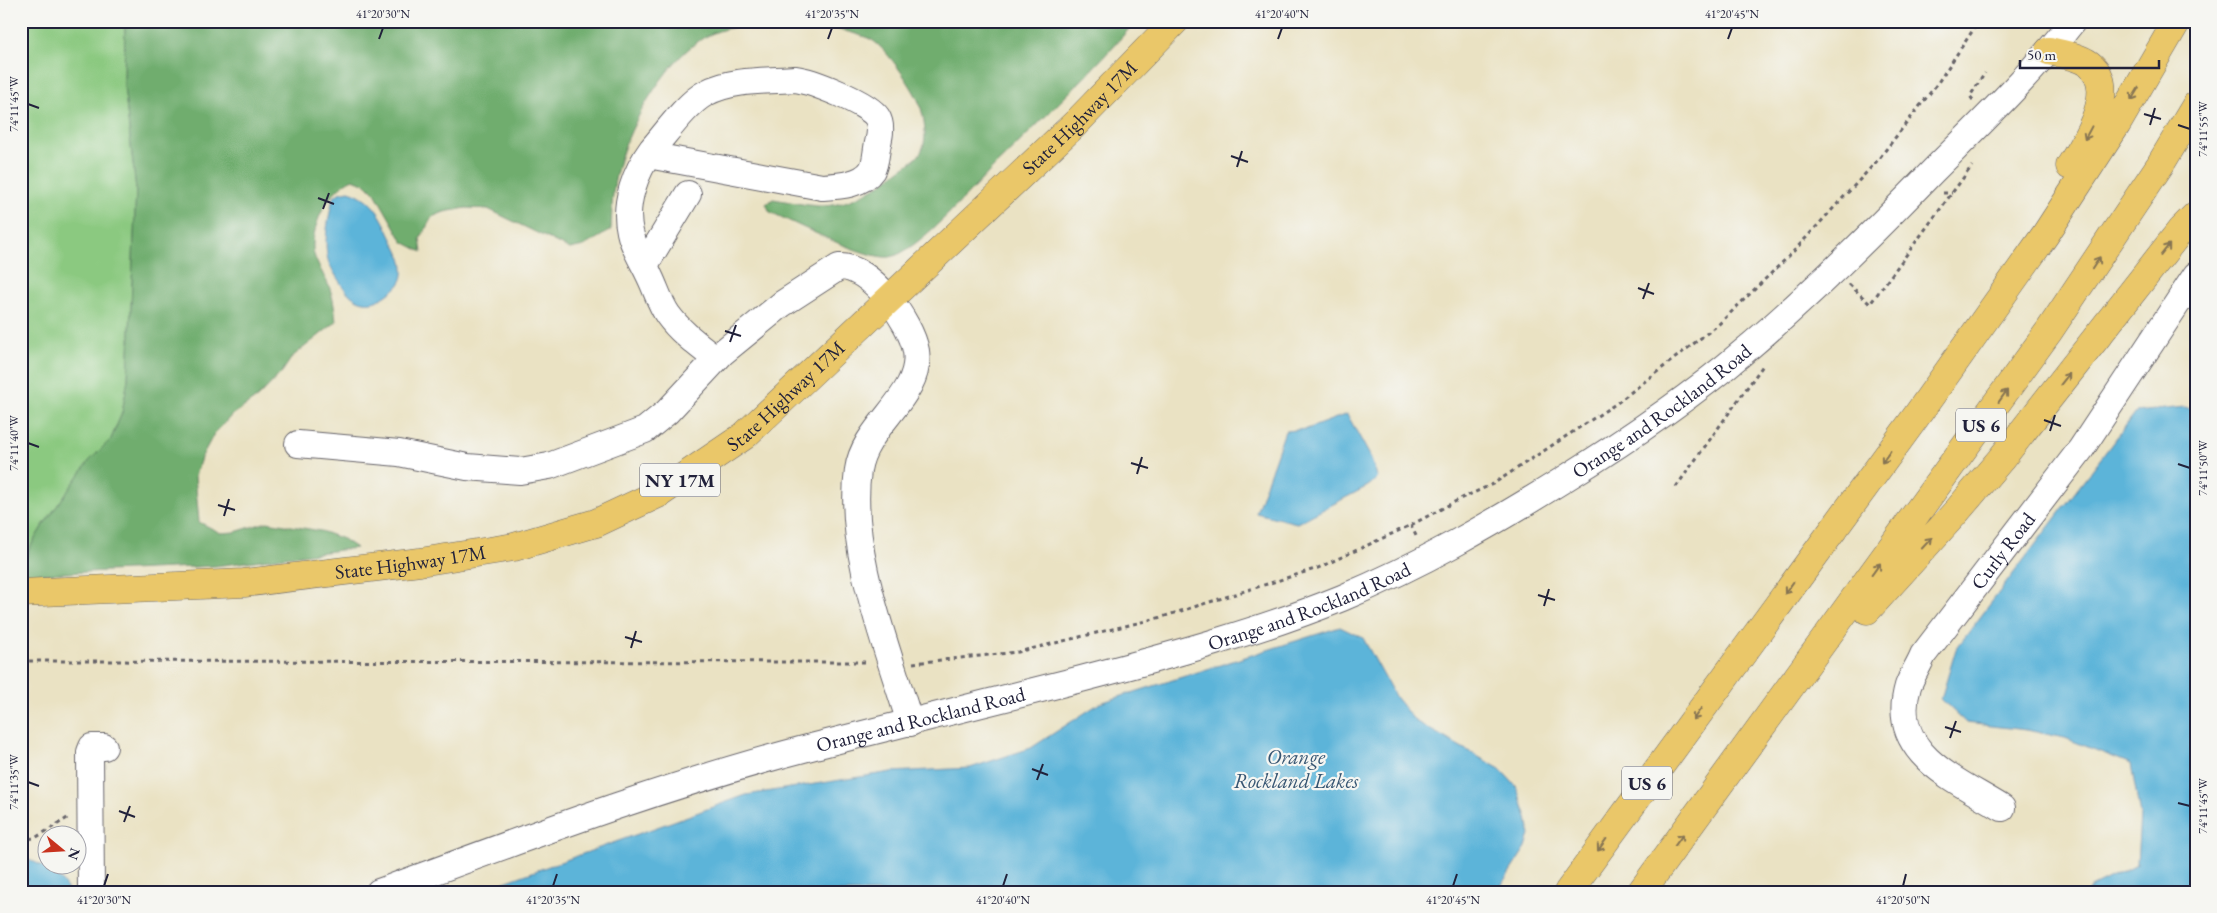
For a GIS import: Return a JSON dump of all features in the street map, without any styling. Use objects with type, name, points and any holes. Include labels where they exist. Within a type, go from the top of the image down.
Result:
[{"type":"main road","name":"State Highway 17M","points":[[21,592],[244,582],[420,562],[514,547],[596,523],[660,493],[744,436],[1075,124],[1175,21]]},
{"type":"main road","name":"US 6","points":[[1568,892],[1914,418],[2045,235],[2117,124],[2177,21]]},
{"type":"main road","points":[[1914,418],[1981,299],[2072,162],[2098,110],[2102,98],[2101,81],[2094,68],[2080,59],[2049,51]]},
{"type":"main road","name":"US 6","points":[[1641,892],[2049,331],[2155,173],[2196,105]]},
{"type":"main road","points":[[1755,736],[1830,658],[1874,601],[1974,492],[2181,230],[2196,215]]},
{"type":"street","name":"Orange and Rockland Road","points":[[379,892],[587,815],[812,747],[1126,668],[1229,638],[1337,600],[1427,559],[1519,508],[1633,435],[1742,353],[1878,227],[2049,51],[2073,21]]},
{"type":"street","points":[[648,155],[815,186],[847,184],[858,180],[872,169],[880,132],[880,122],[871,110],[818,84],[805,80],[795,79],[736,84],[706,93],[696,100],[648,155],[640,165],[634,179],[628,216],[630,232],[667,314],[686,334],[716,359]]},
{"type":"street","points":[[645,265],[688,194]]},
{"type":"street","points":[[298,444],[399,453],[467,467],[532,470],[549,466],[645,430],[667,412],[716,359],[782,304],[839,267],[846,266],[862,273],[890,300],[905,325],[916,349],[917,368],[910,385],[873,432],[864,451],[858,469],[857,513],[859,544],[867,581],[910,723]]},
{"type":"street","name":"Curly Road","points":[[2002,808],[1926,760],[1910,737],[1904,714],[1908,686],[1923,655],[2082,449],[2196,275]]},
{"type":"street","points":[[91,892],[90,752],[92,747],[104,747]]},
{"type":"path","points":[[21,661],[918,663],[1018,652],[1162,617],[1318,568],[1493,484],[1617,403],[1719,324],[1792,253],[1877,161],[1937,84],[1979,21]]},
{"type":"path","points":[[1974,104],[1970,96],[1984,73]]},
{"type":"path","points":[[1848,283],[1870,304],[1974,162]]},
{"type":"path","points":[[1676,487],[1766,362]]},
{"type":"path","points":[[21,839],[35,838],[91,803]]},
{"type":"green space","points":[[21,21],[125,21],[124,86],[136,189],[128,379],[122,413],[111,439],[90,460],[42,527],[29,549],[21,575]]},
{"type":"green space","points":[[125,21],[1136,21],[1084,78],[944,218],[914,244],[901,253],[890,257],[865,253],[830,240],[770,212],[766,204],[773,199],[818,206],[851,200],[872,190],[913,161],[924,145],[925,126],[919,102],[904,76],[882,48],[868,38],[825,27],[764,25],[728,28],[711,34],[696,43],[681,56],[653,91],[641,111],[623,150],[615,183],[611,230],[584,246],[570,249],[488,209],[466,208],[444,212],[432,217],[420,239],[422,252],[403,242],[375,193],[366,184],[353,179],[336,190],[324,208],[315,228],[313,239],[314,254],[331,292],[336,322],[292,357],[282,372],[258,397],[231,416],[214,434],[201,458],[195,476],[199,522],[221,533],[235,532],[267,522],[321,531],[343,539],[356,548],[215,566],[22,575],[29,549],[42,527],[90,460],[111,439],[122,413],[128,379],[136,189],[124,86]]},
{"type":"water","points":[[349,191],[363,197],[374,207],[386,226],[403,264],[401,282],[392,291],[376,301],[362,302],[349,294],[334,273],[328,258],[326,248],[327,234],[333,198],[339,193]]},
{"type":"water","points":[[2185,407],[2196,411],[2196,892],[2088,892],[2089,889],[2137,865],[2140,815],[2131,764],[2065,738],[2027,730],[1966,723],[1941,699],[1956,649],[2136,412]]},
{"type":"water","points":[[1347,414],[1369,454],[1378,478],[1368,486],[1297,523],[1256,513],[1285,431],[1307,429]]},
{"type":"water","name":"Orange Rockland Lakes","points":[[1340,627],[1363,638],[1396,698],[1415,721],[1500,769],[1516,786],[1527,817],[1530,835],[1526,847],[1497,892],[477,892],[746,795],[891,772],[970,768],[1031,748],[1100,703]]},
{"type":"water","points":[[21,858],[38,864],[38,876],[57,876],[69,892],[21,892]]}]
